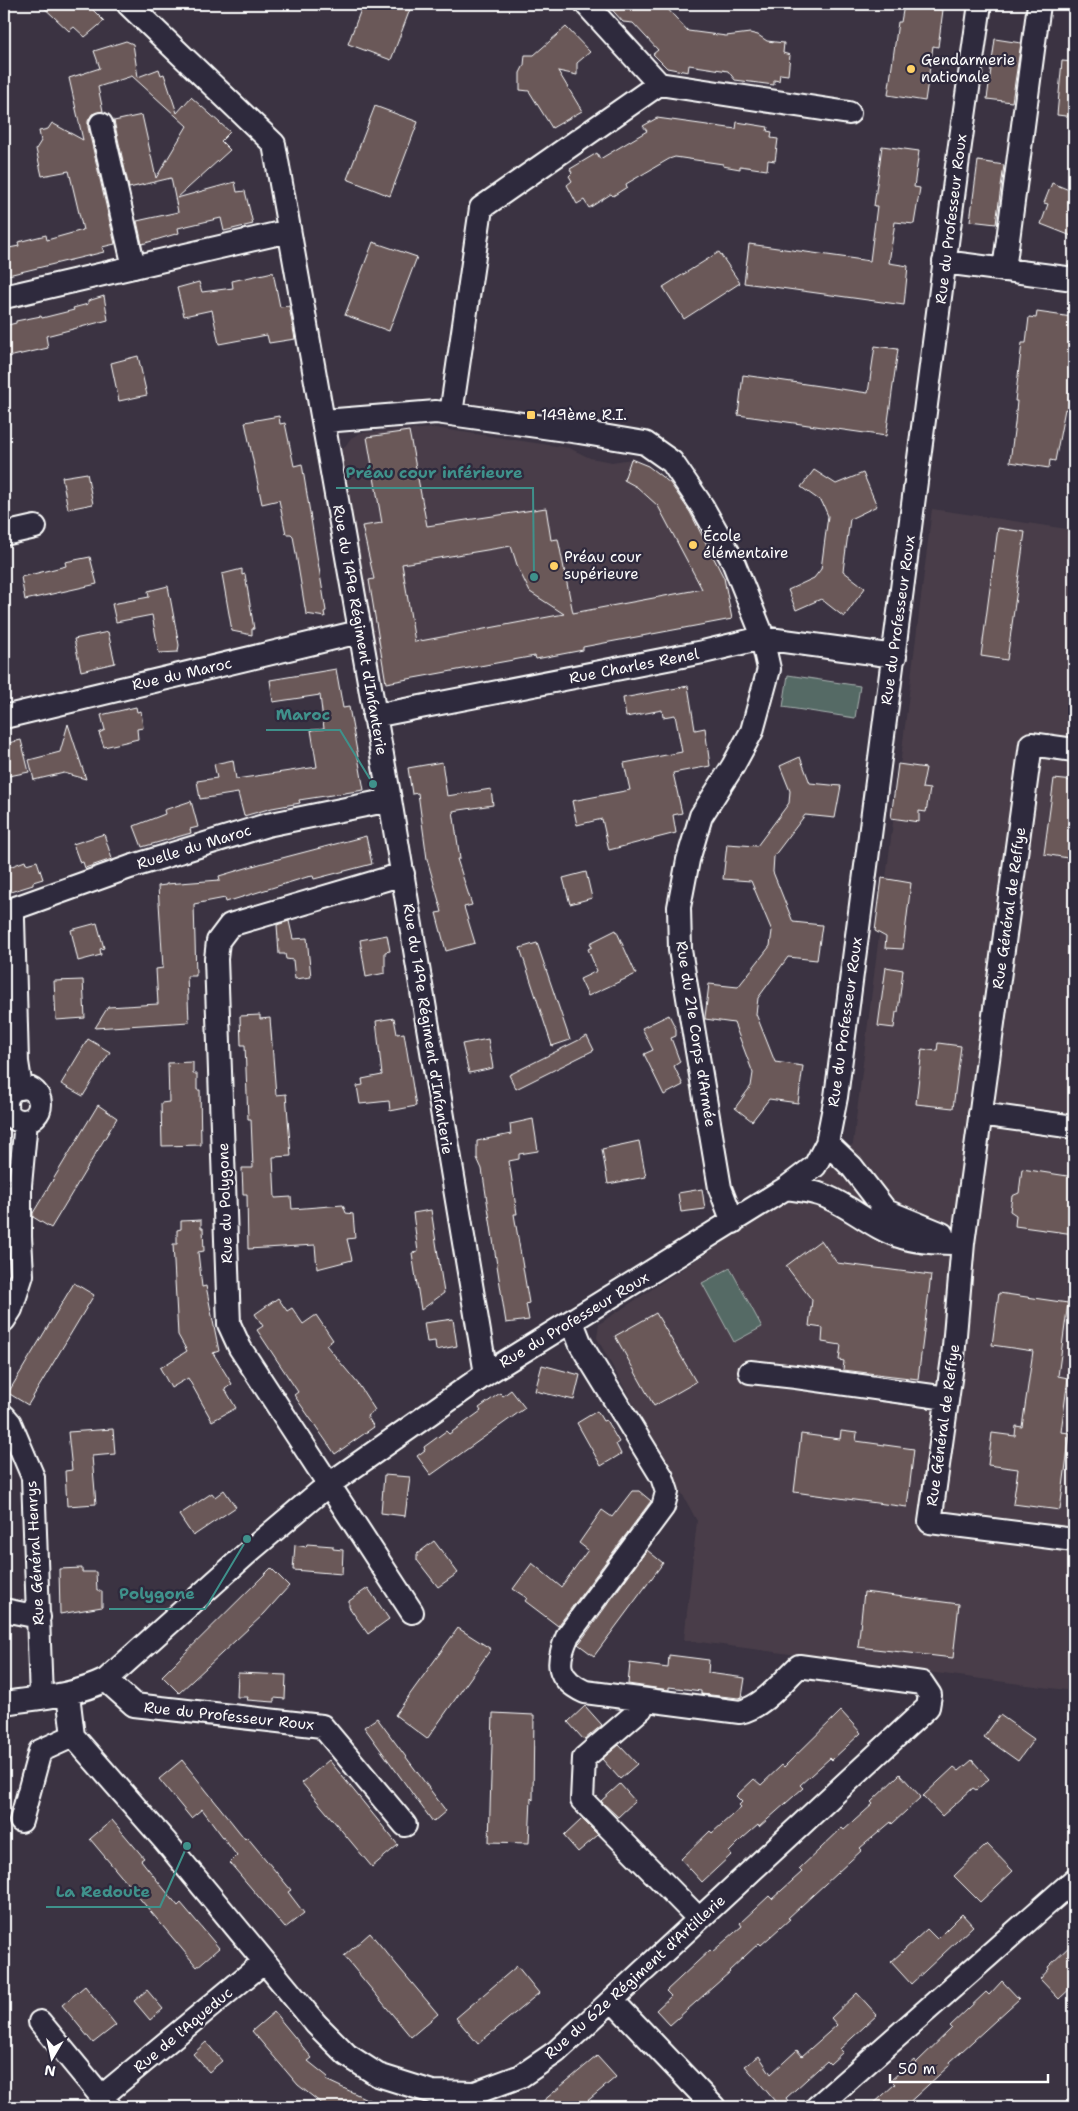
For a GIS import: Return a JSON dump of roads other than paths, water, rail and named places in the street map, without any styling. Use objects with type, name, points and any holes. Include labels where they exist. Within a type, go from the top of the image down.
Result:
[{"type":"street","name":"Rue du 149e Régiment d'Infanterie","points":[[128,4],[274,144],[403,874],[486,1374]]},
{"type":"street","points":[[586,4],[659,84],[849,113]]},
{"type":"street","name":"Rue du Professeur Roux","points":[[4,1703],[68,1694],[90,1688],[106,1680],[252,1549],[328,1485],[486,1374],[733,1222],[786,1188],[815,1166],[826,1143],[836,1097],[895,656],[944,262],[980,4]]},
{"type":"street","points":[[1004,270],[1038,4]]},
{"type":"street","points":[[451,414],[481,208],[659,84]]},
{"type":"street","points":[[101,124],[134,266]]},
{"type":"street","points":[[4,297],[290,231]]},
{"type":"street","points":[[944,262],[1074,279]]},
{"type":"street","name":"Rue du 21e Corps d'Armée","points":[[324,421],[436,412],[645,443],[672,462],[702,506],[732,560],[762,638],[769,669],[752,730],[733,766],[700,816],[688,860],[679,907],[680,950],[715,1159],[720,1188],[733,1222]]},
{"type":"street","points":[[4,534],[34,528]]},
{"type":"street","name":"Rue du Maroc","points":[[4,717],[360,632]]},
{"type":"street","name":"Rue Charles Renel","points":[[374,716],[703,652],[762,638],[895,656]]},
{"type":"street","name":"Rue Général de Reffye","points":[[1074,750],[1031,744],[963,1243],[947,1398],[930,1522],[1074,1540]]},
{"type":"street","name":"Ruelle du Maroc","points":[[7,910],[130,867],[267,825],[390,800]]},
{"type":"street","name":"Rue du Polygone","points":[[403,874],[230,925],[218,941],[216,959],[230,1324],[240,1348],[412,1612]]},
{"type":"street","points":[[4,1320],[11,1309],[22,1275],[20,1185],[26,1122],[34,1118],[39,1111],[40,1102],[37,1094],[30,1088],[21,1088],[17,1062],[13,919],[7,910]]},
{"type":"street","points":[[980,1114],[1074,1127]]},
{"type":"street","points":[[826,1143],[852,1167],[886,1211],[963,1243]]},
{"type":"street","points":[[786,1188],[810,1191],[828,1197],[873,1225],[902,1237],[940,1243],[963,1243]]},
{"type":"street","points":[[572,1322],[581,1345],[662,1477],[667,1492],[664,1507],[568,1635],[559,1655],[562,1672],[573,1687],[585,1692],[645,1700],[641,1709],[584,1758],[582,1800],[699,1919]]},
{"type":"street","points":[[750,1372],[947,1398]]},
{"type":"street","name":"Rue Général Henrys","points":[[4,1416],[10,1423],[33,1477],[41,1698]]},
{"type":"street","points":[[4,1610],[39,1617]]},
{"type":"street","name":"Rue du 62e Régiment d'Artillerie","points":[[74,1736],[165,1841],[316,2024],[347,2055],[378,2075],[432,2092],[475,2093],[521,2076],[556,2052],[928,1707],[930,1696],[922,1683],[799,1666],[760,1703],[740,1712],[645,1700]]},
{"type":"street","name":"Rue du Professeur Roux","points":[[106,1680],[134,1705],[322,1726],[405,1825]]},
{"type":"street","points":[[20,1821],[40,1751],[74,1736],[68,1694]]},
{"type":"street","points":[[817,2107],[1074,1880]]},
{"type":"street","name":"Rue de l'Aqueduc","points":[[106,2102],[264,1962]]},
{"type":"street","points":[[612,2000],[714,2107]]},
{"type":"street","points":[[40,2022],[106,2102]]},
{"type":"place","name":"Gendarmerie nationale","points":[[911,69]]},
{"type":"place","name":"149ème R.I.","points":[[531,415]]},
{"type":"place","name":"École élémentaire","points":[[693,545]]},
{"type":"place","name":"Préau cour supérieure","points":[[554,566]]},
{"type":"place","name":"Préau cour inférieure","points":[[534,577]]},
{"type":"place","name":"Maroc","points":[[373,784]]},
{"type":"place","name":"Polygone","points":[[247,1539]]},
{"type":"place","name":"La Redoute","points":[[187,1846]]}]
